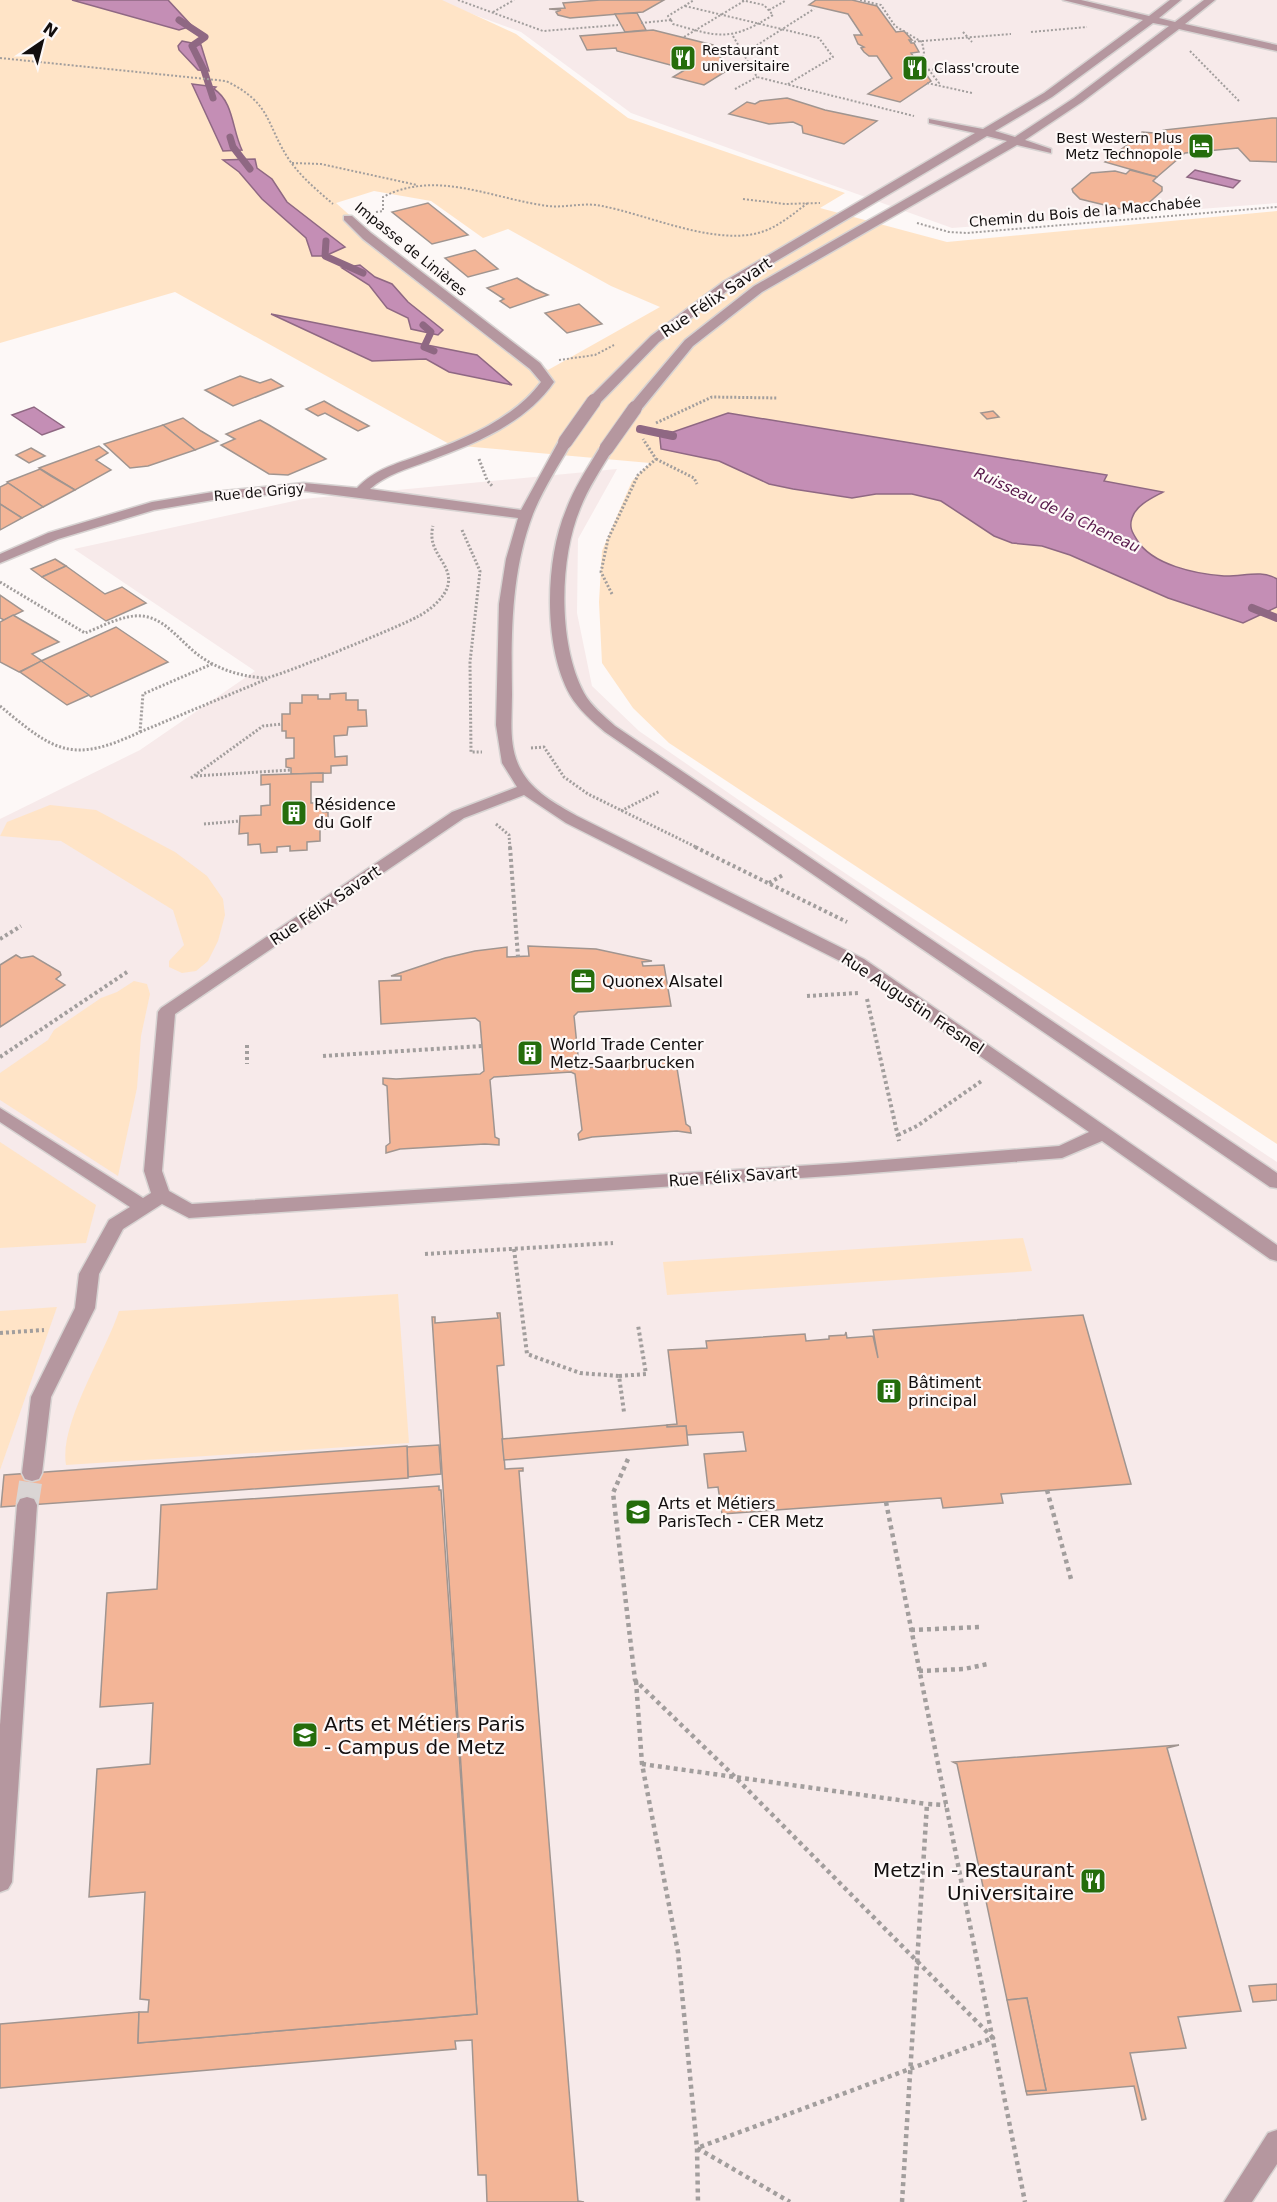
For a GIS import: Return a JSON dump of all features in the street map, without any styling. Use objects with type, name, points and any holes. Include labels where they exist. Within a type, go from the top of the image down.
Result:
[{"type":"street","points":[[1068,0],[1277,48]]},
{"type":"street","name":"Rue Félix Savart","points":[[1102,1133],[1062,1152],[189,1211],[161,1195],[153,1171],[167,1012],[458,815],[526,789],[513,770],[505,750],[503,628],[511,572],[526,515],[565,442],[594,401],[655,339],[727,285],[987,133],[1091,65],[1176,0]]},
{"type":"street","points":[[1210,0],[1078,100],[1017,140],[758,289],[689,343],[635,408],[606,449],[569,517],[560,556],[559,598],[562,641],[574,689],[589,710],[610,729],[1277,1182]]},
{"type":"street","points":[[933,121],[1017,140],[1047,151]]},
{"type":"street","name":"Impasse de Linières","points":[[348,218],[367,236],[535,366]]},
{"type":"street","points":[[360,492],[386,470],[425,458],[533,404],[548,382],[535,366]]},
{"type":"street","name":"Rue de Grigy","points":[[0,559],[53,536],[152,506],[213,496],[304,487],[360,492],[526,515]]},
{"type":"street","name":"Rue Augustin Fresnel","points":[[526,789],[554,809],[594,831],[858,963],[1277,1254]]},
{"type":"street","points":[[0,1114],[142,1206]]},
{"type":"street","points":[[32,1473],[41,1397],[85,1308],[89,1274],[116,1225],[161,1195]]},
{"type":"street","points":[[0,1882],[27,1505]]},
{"type":"street","points":[[1237,2202],[1277,2142]]},
{"type":"path","points":[[458,0],[543,31],[618,25]]},
{"type":"path","points":[[493,12],[514,0]]},
{"type":"path","points":[[684,38],[696,30],[721,15],[742,0],[764,5],[773,15],[746,33],[733,36],[721,37],[696,30],[673,24],[668,16],[694,0]]},
{"type":"path","points":[[860,0],[881,5],[897,28],[922,41],[924,45],[922,61],[939,82],[936,85]]},
{"type":"path","points":[[769,10],[785,1]]},
{"type":"path","points":[[685,6],[819,38],[833,57],[788,85]]},
{"type":"path","points":[[743,54],[814,9]]},
{"type":"path","points":[[641,23],[671,20]]},
{"type":"path","points":[[1031,32],[1094,26]]},
{"type":"path","points":[[963,32],[972,42]]},
{"type":"path","points":[[910,42],[1011,33]]},
{"type":"path","points":[[733,36],[757,77]]},
{"type":"path","points":[[1187,48],[1239,101]]},
{"type":"path","name":"Impasse de Linières","points":[[0,58],[226,81],[249,91],[265,106],[291,163],[348,218]]},
{"type":"path","points":[[924,70],[988,66]]},
{"type":"path","points":[[735,88],[757,77],[933,121]]},
{"type":"path","points":[[927,83],[972,93]]},
{"type":"path","points":[[291,163],[321,164],[421,186],[459,188],[548,206],[601,206],[643,218],[735,235],[754,234],[772,226],[809,202]]},
{"type":"path","points":[[348,218],[383,211],[383,197],[388,193],[421,186]]},
{"type":"path","points":[[743,199],[785,204],[809,202],[831,204]]},
{"type":"path","name":"Chemin du Bois de la Macchabée","points":[[888,214],[949,232],[967,232],[1277,207]]},
{"type":"path","points":[[535,366],[551,361],[595,355],[620,342]]},
{"type":"path","points":[[650,425],[712,397],[778,398]]},
{"type":"path","points":[[640,433],[656,459],[694,478],[697,484]]},
{"type":"path","points":[[476,434],[478,455],[487,480],[498,492],[489,511]]},
{"type":"path","points":[[612,594],[601,572],[608,539],[638,475],[656,459]]},
{"type":"path","points":[[0,706],[40,740],[57,750],[93,750],[418,617],[440,600],[448,585],[448,571],[436,554],[430,538],[432,527],[451,506],[480,571]]},
{"type":"path","points":[[471,752],[470,662],[480,571],[484,563]]},
{"type":"path","points":[[0,582],[85,633],[131,617],[142,616],[158,621],[212,663],[226,671],[268,679]]},
{"type":"path","points":[[140,732],[143,723],[138,705],[143,694],[212,663]]},
{"type":"path","points":[[282,724],[263,726],[192,777],[291,770]]},
{"type":"path","points":[[594,831],[620,811],[684,779]]},
{"type":"path","points":[[478,807],[509,836],[518,957]]},
{"type":"path","points":[[204,824],[240,821]]},
{"type":"path","points":[[0,939],[21,926]]},
{"type":"path","points":[[0,1057],[127,972]]},
{"type":"path","points":[[807,996],[865,993],[898,1136],[902,1164]]},
{"type":"path","points":[[247,1045],[247,1064]]},
{"type":"path","points":[[323,1056],[482,1046]]},
{"type":"path","points":[[898,1136],[917,1126],[1004,1064]]},
{"type":"path","points":[[425,1254],[613,1243]]},
{"type":"path","points":[[514,1249],[526,1354],[580,1373],[619,1376],[646,1374],[638,1326]]},
{"type":"path","points":[[0,1333],[75,1329]]},
{"type":"path","points":[[619,1376],[624,1412]]},
{"type":"path","points":[[628,1460],[613,1493],[635,1680],[642,1764],[678,1952],[697,2148],[698,2202]]},
{"type":"path","points":[[1047,1490],[1071,1579]]},
{"type":"path","points":[[886,1502],[1025,2202]]},
{"type":"path","points":[[911,1630],[980,1627]]},
{"type":"path","points":[[919,1671],[964,1669],[988,1664]]},
{"type":"path","points":[[635,1680],[734,1775],[993,2038]]},
{"type":"path","points":[[642,1764],[946,1805]]},
{"type":"path","points":[[902,2202],[927,1804]]},
{"type":"path","points":[[697,2148],[993,2038]]},
{"type":"path","points":[[697,2148],[790,2202]]},
{"type":"shaded area","points":[[0,0],[442,0],[516,34],[628,118],[845,193],[820,208],[947,242],[1277,211],[1277,1144],[669,743],[633,708],[602,663],[599,602],[602,551],[632,481],[650,463],[451,445],[175,292],[0,343]],"holes":[[[374,191],[431,201],[483,238],[508,229],[611,286],[660,307],[548,370],[373,236],[336,203]]]},
{"type":"shaded area","points":[[434,0],[1277,0],[1277,203],[952,228],[631,113],[521,32]]},
{"type":"shaded area","points":[[617,469],[578,539],[577,613],[592,686],[639,731],[830,863],[1277,1162],[1277,2202],[0,2202],[0,819],[140,750],[255,671],[74,549],[303,499]]},
{"type":"shaded area","points":[[50,805],[96,810],[175,852],[207,876],[223,899],[225,915],[218,941],[208,961],[196,971],[182,973],[169,967],[169,961],[184,945],[173,910],[61,841],[0,836],[7,822]]},
{"type":"shaded area","points":[[134,981],[147,984],[150,994],[141,1036],[137,1088],[118,1176],[0,1100],[0,1073],[48,1040],[54,1030],[101,998],[117,992]]},
{"type":"shaded area","points":[[0,1142],[96,1205],[86,1243],[0,1248]]},
{"type":"shaded area","points":[[1023,1238],[1032,1271],[667,1295],[663,1262]]},
{"type":"shaded area","points":[[398,1294],[409,1443],[66,1465],[69,1429],[119,1311]]},
{"type":"shaded area","points":[[57,1307],[0,1470],[0,1311]]},
{"type":"water","points":[[72,0],[168,0],[192,26],[179,30]]},
{"type":"water","points":[[182,41],[201,45],[209,71],[198,70],[179,50],[178,46]]},
{"type":"water","points":[[192,84],[216,87],[214,89],[221,95],[229,109],[242,150],[223,151]]},
{"type":"water","points":[[255,159],[257,168],[272,179],[287,202],[345,247],[325,256],[312,256],[306,238],[262,199],[239,172],[223,160]]},
{"type":"water","points":[[1195,170],[1240,181],[1233,188],[1187,177]]},
{"type":"water","points":[[360,265],[375,277],[392,284],[408,302],[443,330],[438,335],[411,329],[408,318],[387,308],[369,285],[342,268]]},
{"type":"water","points":[[271,314],[477,355],[512,385],[449,372],[426,359],[372,361]]},
{"type":"water","points":[[34,407],[64,427],[42,435],[12,415]]},
{"type":"water","points":[[728,413],[1107,475],[1104,481],[1163,492],[1149,499],[1134,513],[1132,518],[1132,532],[1144,549],[1164,562],[1201,573],[1224,576],[1264,574],[1271,576],[1277,579],[1277,607],[1243,623],[1168,598],[1070,555],[1042,546],[1012,543],[994,536],[941,501],[912,494],[876,494],[852,498],[793,489],[769,484],[719,461],[661,449],[659,430],[673,432]]},
{"type":"building","points":[[600,0],[664,0],[643,12],[570,18],[558,15],[556,12],[561,10],[549,9],[565,8],[563,3]]},
{"type":"building","points":[[816,0],[852,0],[877,6],[896,32],[904,31],[912,40],[909,40],[914,43],[919,52],[911,53],[931,81],[900,102],[868,94],[892,78],[877,56],[869,56],[861,48],[864,47],[858,44],[854,35],[862,35],[848,14],[809,5]]},
{"type":"building","points":[[637,13],[646,30],[625,32],[615,14]]},
{"type":"building","name":"Restaurant universitaire","points":[[653,30],[713,45],[728,70],[704,85],[673,77],[688,68],[686,66],[678,67],[617,51],[616,48],[587,50],[580,36]]},
{"type":"building","points":[[787,98],[825,110],[877,121],[844,144],[803,133],[802,126],[793,122],[769,124],[729,114],[747,102],[755,104],[760,101]]},
{"type":"building","name":"Best Western Plus Metz Technopole","points":[[1277,118],[1277,162],[1250,161],[1238,148],[1185,153],[1157,177],[1105,162],[1132,141],[1141,143],[1146,139],[1140,136],[1142,132],[1168,134],[1164,130]]},
{"type":"building","points":[[1130,170],[1157,177],[1153,181],[1162,187],[1162,191],[1144,207],[1121,209],[1080,199],[1073,192],[1072,189],[1091,173],[1115,171],[1126,174]]},
{"type":"building","points":[[428,203],[468,235],[432,244],[392,212]]},
{"type":"building","points":[[475,250],[498,269],[468,277],[445,258]]},
{"type":"building","points":[[517,278],[548,295],[510,308],[500,301],[504,299],[487,288]]},
{"type":"building","points":[[579,304],[602,324],[567,333],[545,313]]},
{"type":"building","points":[[240,376],[260,383],[271,379],[283,386],[233,406],[205,390]]},
{"type":"building","points":[[324,401],[369,426],[358,431],[325,413],[318,416],[306,409]]},
{"type":"building","points":[[993,411],[999,417],[987,419],[981,413]]},
{"type":"building","points":[[183,418],[218,441],[195,450],[163,425]]},
{"type":"building","points":[[260,420],[326,459],[288,475],[269,474],[221,445],[235,439],[226,434]]},
{"type":"building","points":[[163,425],[195,450],[148,466],[130,468],[104,444]]},
{"type":"building","points":[[99,446],[108,453],[96,460],[111,470],[75,490],[39,468]]},
{"type":"building","points":[[31,448],[45,456],[29,463],[16,455]]},
{"type":"building","points":[[40,469],[75,490],[43,507],[7,482]]},
{"type":"building","points":[[8,483],[43,507],[22,518],[0,504],[0,487]]},
{"type":"building","points":[[0,504],[22,518],[0,530]]},
{"type":"building","points":[[55,559],[66,566],[42,577],[31,569]]},
{"type":"building","points":[[66,566],[105,594],[122,587],[146,603],[106,621],[42,577]]},
{"type":"building","points":[[0,595],[23,611],[4,620],[0,618]]},
{"type":"building","points":[[13,615],[59,642],[32,654],[42,661],[19,672],[0,662],[0,622]]},
{"type":"building","points":[[116,627],[168,662],[91,697],[41,661]]},
{"type":"building","points":[[41,661],[89,695],[67,705],[20,672]]},
{"type":"building","name":"Résidence du Golf","points":[[346,693],[346,700],[358,700],[358,710],[366,710],[367,726],[348,727],[347,735],[334,736],[335,757],[347,756],[347,765],[331,766],[331,773],[291,774],[291,768],[286,767],[286,759],[294,758],[294,738],[286,738],[286,731],[282,731],[282,714],[290,714],[290,703],[302,703],[302,695],[318,695],[318,699],[330,699],[330,694]]},
{"type":"building","name":"Résidence du Golf","points":[[323,773],[323,782],[311,782],[311,803],[323,803],[323,812],[328,812],[328,829],[320,829],[320,841],[307,842],[307,850],[290,851],[290,846],[277,847],[277,852],[261,853],[260,844],[248,845],[248,833],[239,834],[240,816],[261,815],[261,806],[270,805],[270,784],[261,785],[261,775]]},
{"type":"building","name":"World Trade Center Metz-Saarbrucken","points":[[528,946],[596,949],[652,961],[642,962],[643,966],[664,965],[671,1006],[578,1012],[574,1016],[579,1065],[584,1068],[680,1059],[681,1065],[677,1068],[686,1124],[690,1127],[691,1133],[677,1131],[579,1140],[578,1134],[582,1130],[575,1074],[571,1072],[494,1077],[490,1080],[495,1137],[499,1139],[499,1145],[400,1149],[386,1153],[386,1146],[390,1143],[387,1086],[383,1084],[383,1078],[480,1074],[484,1071],[480,1022],[475,1018],[381,1024],[379,981],[401,980],[401,976],[391,976],[445,958],[475,951],[507,947],[507,957],[529,956]]},
{"type":"building","points":[[16,955],[21,958],[33,956],[60,972],[61,975],[56,979],[65,985],[0,1027],[0,965]]},
{"type":"building","points":[[497,1313],[500,1313],[504,1365],[497,1366],[505,1469],[523,1468],[523,1471],[519,1471],[578,2201],[584,2202],[487,2202],[486,2175],[478,2175],[472,2040],[455,2041],[456,2049],[0,2088],[0,2024],[139,2012],[138,2043],[477,2014],[432,1317],[435,1317],[435,1323],[498,1318]]},
{"type":"building","name":"Bâtiment principal","points":[[1083,1315],[1131,1484],[1001,1494],[1003,1503],[943,1508],[941,1498],[722,1514],[718,1487],[708,1488],[704,1454],[746,1451],[743,1432],[687,1435],[686,1426],[667,1427],[667,1425],[677,1424],[668,1350],[707,1348],[706,1341],[805,1334],[806,1341],[829,1339],[829,1336],[845,1335],[846,1332],[847,1338],[873,1336],[878,1358],[873,1330]]},
{"type":"building","points":[[667,1425],[667,1427],[686,1426],[688,1445],[504,1460],[502,1439]]},
{"type":"building","points":[[439,1445],[441,1474],[408,1477],[407,1447]]},
{"type":"building","points":[[407,1446],[408,1478],[1,1507],[4,1475]]},
{"type":"building","name":"Arts et Métiers Paris - Campus de Metz","points":[[439,1486],[477,2014],[138,2043],[139,2012],[148,2012],[149,2000],[140,1999],[145,1892],[89,1897],[97,1769],[150,1764],[153,1703],[100,1707],[107,1593],[157,1589],[161,1505]]},
{"type":"building","name":"Metz'in - Restaurant Universitaire","points":[[1179,1745],[1167,1748],[1241,2011],[1178,2017],[1186,2048],[1130,2053],[1146,2119],[1142,2120],[1134,2086],[1027,2095],[1026,2091],[1046,2090],[1027,1998],[1007,2000],[957,1764],[953,1762]]},
{"type":"building","points":[[1277,1984],[1277,2000],[1253,2002],[1249,1986]]},
{"type":"building","points":[[1027,1998],[1046,2090],[1026,2091],[1007,2000]]},
{"type":"waterway","name":"Ruisseau de la Cheneau","points":[[179,20],[205,37],[192,46],[204,70],[213,98]]},
{"type":"waterway","name":"Ruisseau de la Cheneau","points":[[230,137],[233,147],[250,169]]},
{"type":"waterway","name":"Ruisseau de la Cheneau","points":[[326,241],[325,256],[363,273]]},
{"type":"waterway","name":"Ruisseau de la Cheneau","points":[[423,325],[431,332],[424,347],[434,351]]},
{"type":"waterway","name":"Ruisseau de la Cheneau","points":[[640,429],[673,436]]},
{"type":"waterway","name":"Ruisseau de la Cheneau","points":[[1252,608],[1277,618]]},
{"type":"tunnel","points":[[27,1505],[32,1473]]},
{"type":"place","name":"Restaurant universitaire","points":[[683,58]]},
{"type":"place","name":"Class'croute","points":[[915,68]]},
{"type":"place","name":"Best Western Plus Metz Technopole","points":[[1201,146]]},
{"type":"place","name":"Résidence du Golf","points":[[294,813]]},
{"type":"place","name":"Quonex Alsatel","points":[[583,981]]},
{"type":"place","name":"World Trade Center Metz-Saarbrucken","points":[[530,1053]]},
{"type":"place","name":"Bâtiment principal","points":[[889,1391]]},
{"type":"place","name":"Arts et Métiers ParisTech - CER Metz","points":[[638,1512]]},
{"type":"place","name":"Arts et Métiers Paris - Campus de Metz","points":[[305,1735]]},
{"type":"place","name":"Metz'in - Restaurant Universitaire","points":[[1093,1881]]}]
